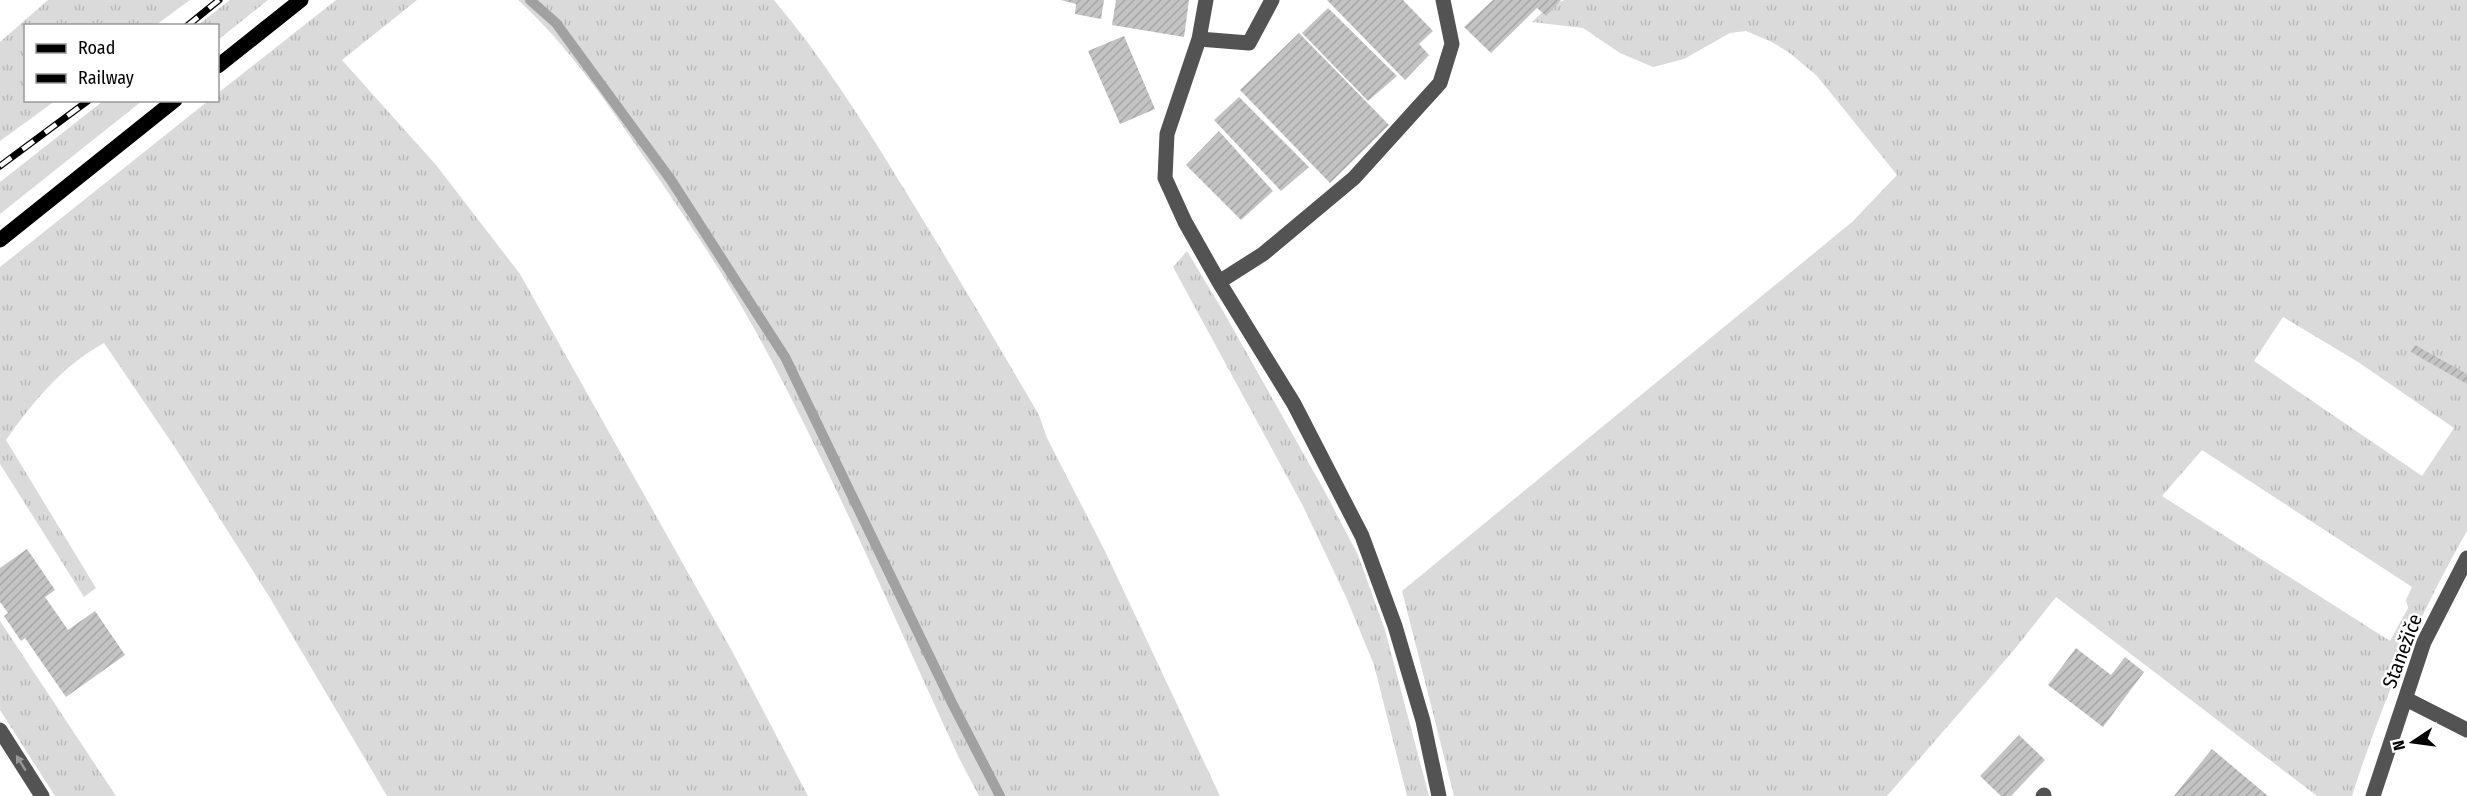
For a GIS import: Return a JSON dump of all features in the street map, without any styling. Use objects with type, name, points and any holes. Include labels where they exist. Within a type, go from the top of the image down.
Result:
[{"type":"main road","points":[[219,65],[301,0]]},
{"type":"main road","points":[[0,240],[172,102]]},
{"type":"street","points":[[1206,0],[1199,39],[1167,134],[1165,178],[1185,222],[1219,282],[1294,404],[1362,536],[1401,647],[1423,722],[1439,796]]},
{"type":"street","points":[[1199,39],[1249,43],[1272,0]]},
{"type":"street","points":[[1219,282],[1263,254],[1354,178],[1440,83],[1452,44],[1443,0]]},
{"type":"street","name":"Stanežiče","points":[[2374,796],[2424,642],[2467,558]]},
{"type":"street","points":[[2406,699],[2467,730]]},
{"type":"street","points":[[0,730],[42,796]]},
{"type":"green space","points":[[48,0],[190,0],[157,24],[24,24],[24,102],[54,102],[0,141],[0,42]]},
{"type":"green space","points":[[230,0],[268,0],[219,39],[219,24],[199,24]]},
{"type":"green space","points":[[336,0],[417,0],[342,60],[436,165],[520,274],[732,651],[808,796],[387,796],[270,598],[174,446],[104,343],[89,352],[49,386],[6,440],[96,588],[84,597],[0,464],[0,267],[207,102],[219,102],[219,92]]},
{"type":"green space","points":[[518,0],[774,0],[841,89],[1039,415],[1047,438],[1105,551],[1220,796],[979,796],[959,758],[813,442],[747,316],[692,228],[604,99],[554,36]]},
{"type":"green space","points":[[1565,0],[2467,0],[2467,531],[2449,562],[2402,660],[2375,728],[2352,796],[2317,796],[2056,597],[2014,650],[1887,796],[1454,796],[1402,591],[1852,222],[1897,175],[1817,76],[1791,54],[1772,42],[1746,31],[1730,33],[1684,59],[1653,67],[1620,53],[1583,28],[1532,22],[1550,5]],"holes":[[[2283,317],[2358,362],[2454,428],[2422,476],[2254,361]],[[2202,450],[2412,587],[2406,600],[2408,608],[2390,641],[2162,496]]]},
{"type":"green space","points":[[102,102],[141,102],[0,214],[0,182]]},
{"type":"green space","points":[[1187,251],[1324,490],[1358,555],[1385,630],[1429,796],[1407,796],[1374,665],[1346,597],[1303,506],[1173,267]]},
{"type":"green space","points":[[0,621],[116,796],[55,796],[0,710]]},
{"type":"building","points":[[1061,0],[1104,0],[1101,19],[1075,14],[1076,4]]},
{"type":"building","points":[[1116,0],[1189,0],[1184,37],[1112,25]]},
{"type":"building","points":[[1327,0],[1403,0],[1433,31],[1419,44],[1429,55],[1405,80]]},
{"type":"building","points":[[1493,0],[1561,0],[1546,16],[1537,8],[1491,53],[1464,27]]},
{"type":"building","points":[[1328,8],[1397,76],[1368,101],[1302,33]]},
{"type":"building","points":[[1299,33],[1389,125],[1330,183],[1240,90]]},
{"type":"building","points":[[1124,36],[1155,109],[1120,124],[1088,51]]},
{"type":"building","points":[[1239,97],[1309,167],[1281,191],[1214,120]]},
{"type":"building","points":[[1219,131],[1273,191],[1241,220],[1186,165]]},
{"type":"building","points":[[2415,345],[2467,374],[2467,384],[2411,352]]},
{"type":"building","points":[[27,549],[55,590],[45,597],[68,630],[95,611],[125,655],[66,697],[25,638],[21,641],[4,616],[8,613],[0,602],[0,568]]},
{"type":"building","points":[[2076,648],[2111,675],[2125,657],[2144,672],[2103,727],[2048,685]]},
{"type":"building","points":[[2019,735],[2045,760],[2011,796],[2001,796],[1980,776]]},
{"type":"building","points":[[2212,749],[2268,796],[2174,796]]},
{"type":"waterway","points":[[530,0],[556,23],[671,180],[785,357],[952,703],[1000,796]]},
{"type":"railway","points":[[189,24],[219,0]]},
{"type":"railway","points":[[0,166],[86,102]]}]
